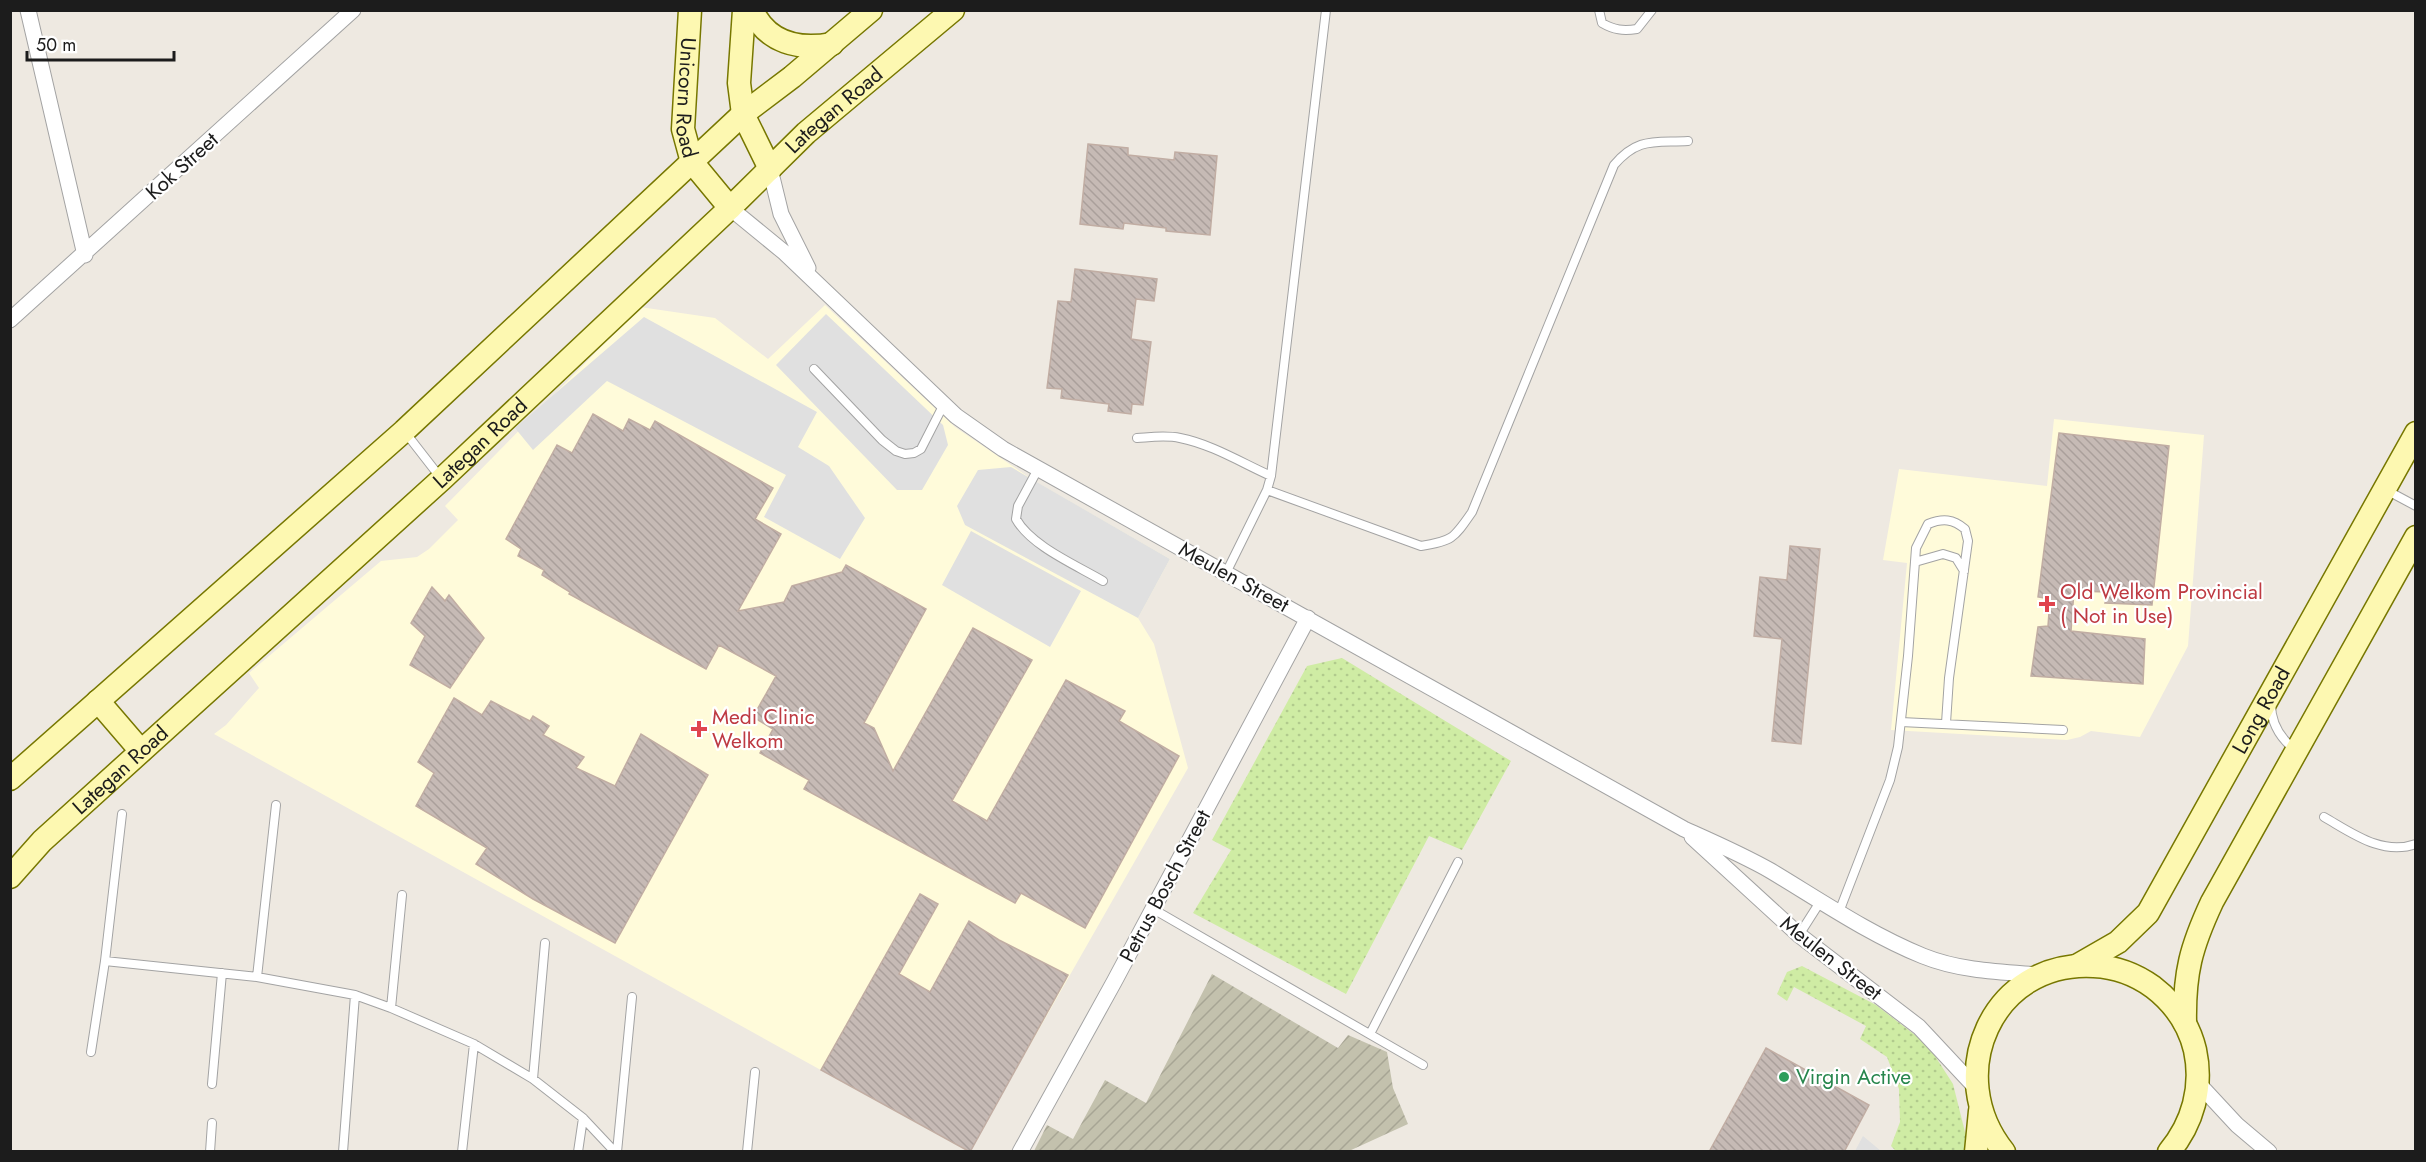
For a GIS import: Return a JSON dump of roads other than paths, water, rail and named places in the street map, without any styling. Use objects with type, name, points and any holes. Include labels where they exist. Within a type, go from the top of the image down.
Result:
[{"type":"street","points":[[28,10],[85,255]]},
{"type":"street","name":"Kok Street","points":[[10,320],[85,255],[353,10]]},
{"type":"street","name":"Unicorn Road","points":[[690,10],[683,129],[692,162],[730,208]]},
{"type":"street","points":[[744,10],[739,83],[743,114],[770,169]]},
{"type":"street","points":[[752,10],[758,24],[783,42],[813,47],[832,44]]},
{"type":"street","points":[[10,779],[404,431],[743,114],[871,10]]},
{"type":"street","name":"Lategan Road","points":[[10,877],[42,841],[442,479],[730,208],[806,133],[952,10]]},
{"type":"street","name":"Meulen Street","points":[[770,169],[781,214],[815,281]]},
{"type":"street","name":"Meulen Street","points":[[730,208],[785,252],[968,425],[1038,469],[1684,829],[1769,870],[1820,902],[1924,956],[1966,968],[2040,975]]},
{"type":"street","name":"Long Road","points":[[2078,965],[2118,942],[2148,913],[2415,436]]},
{"type":"street","points":[[2184,1023],[2188,962],[2212,902],[2415,537]]},
{"type":"street","name":"Petrus Bosch Street","points":[[1020,1152],[1308,618]]},
{"type":"street","points":[[98,701],[141,751]]},
{"type":"street","name":"Meulen Street","points":[[1684,829],[1799,935],[1919,1027],[1978,1098]]},
{"type":"street","points":[[1976,1152],[1978,1098],[1976,1072],[1979,1051],[1990,1022],[2002,1004],[2020,987],[2040,975],[2078,965],[2109,967],[2146,982],[2174,1007],[2184,1023],[2197,1061],[2196,1102],[2188,1123],[2169,1152]]},
{"type":"street","points":[[2198,1083],[2236,1125],[2269,1152]]},
{"type":"street","points":[[1978,1098],[1988,1127],[2004,1152]]},
{"type":"lane","points":[[1227,573],[1268,490],[1271,476],[1326,10]]},
{"type":"lane","points":[[1599,10],[1602,23],[1613,29],[1624,31],[1637,29],[1652,10]]},
{"type":"lane","points":[[1268,490],[1421,546],[1446,542],[1461,528],[1472,512],[1614,165],[1626,152],[1638,144],[1688,141]]},
{"type":"lane","points":[[814,369],[882,440],[896,451],[905,454],[921,449],[944,404]]},
{"type":"lane","points":[[404,431],[442,479]]},
{"type":"lane","points":[[1137,438],[1161,436],[1180,438],[1204,445],[1271,476]]},
{"type":"lane","points":[[1038,469],[1018,506],[1016,519],[1022,529],[1046,547],[1103,581]]},
{"type":"lane","points":[[2385,490],[2415,506]]},
{"type":"lane","points":[[1839,912],[1890,780],[1901,722],[1916,548],[1928,524],[1940,520],[1950,520],[1965,529],[1968,541],[1949,678],[1946,723]]},
{"type":"lane","points":[[1915,562],[1943,554],[1956,558],[1964,571]]},
{"type":"lane","points":[[2272,692],[2271,712],[2275,727],[2282,740],[2296,751]]},
{"type":"lane","points":[[1901,722],[2063,730]]},
{"type":"lane","points":[[257,977],[276,806]]},
{"type":"lane","points":[[91,1052],[105,961],[122,814]]},
{"type":"lane","points":[[2324,817],[2379,845],[2398,849],[2415,844]]},
{"type":"lane","points":[[1370,1034],[1458,862]]},
{"type":"lane","points":[[391,1008],[402,896]]},
{"type":"lane","points":[[1799,935],[1820,902]]},
{"type":"lane","points":[[1153,909],[1423,1065]]},
{"type":"lane","points":[[533,1079],[545,943]]},
{"type":"lane","points":[[105,961],[257,977],[355,995],[391,1008],[474,1044],[533,1079],[583,1118],[616,1152]]},
{"type":"lane","points":[[212,1084],[222,973]]},
{"type":"lane","points":[[343,1152],[355,995]]},
{"type":"lane","points":[[616,1152],[632,997]]},
{"type":"lane","points":[[462,1152],[474,1044]]},
{"type":"lane","points":[[747,1152],[755,1072]]},
{"type":"lane","points":[[578,1152],[583,1118]]},
{"type":"lane","points":[[210,1152],[212,1123]]},
{"type":"place","name":"Old Welkom Provincial ( Not in Use)","points":[[2047,604]]},
{"type":"place","name":"Medi Clinic Welkom","points":[[699,729]]},
{"type":"place","name":"Virgin Active","points":[[1784,1077]]}]
